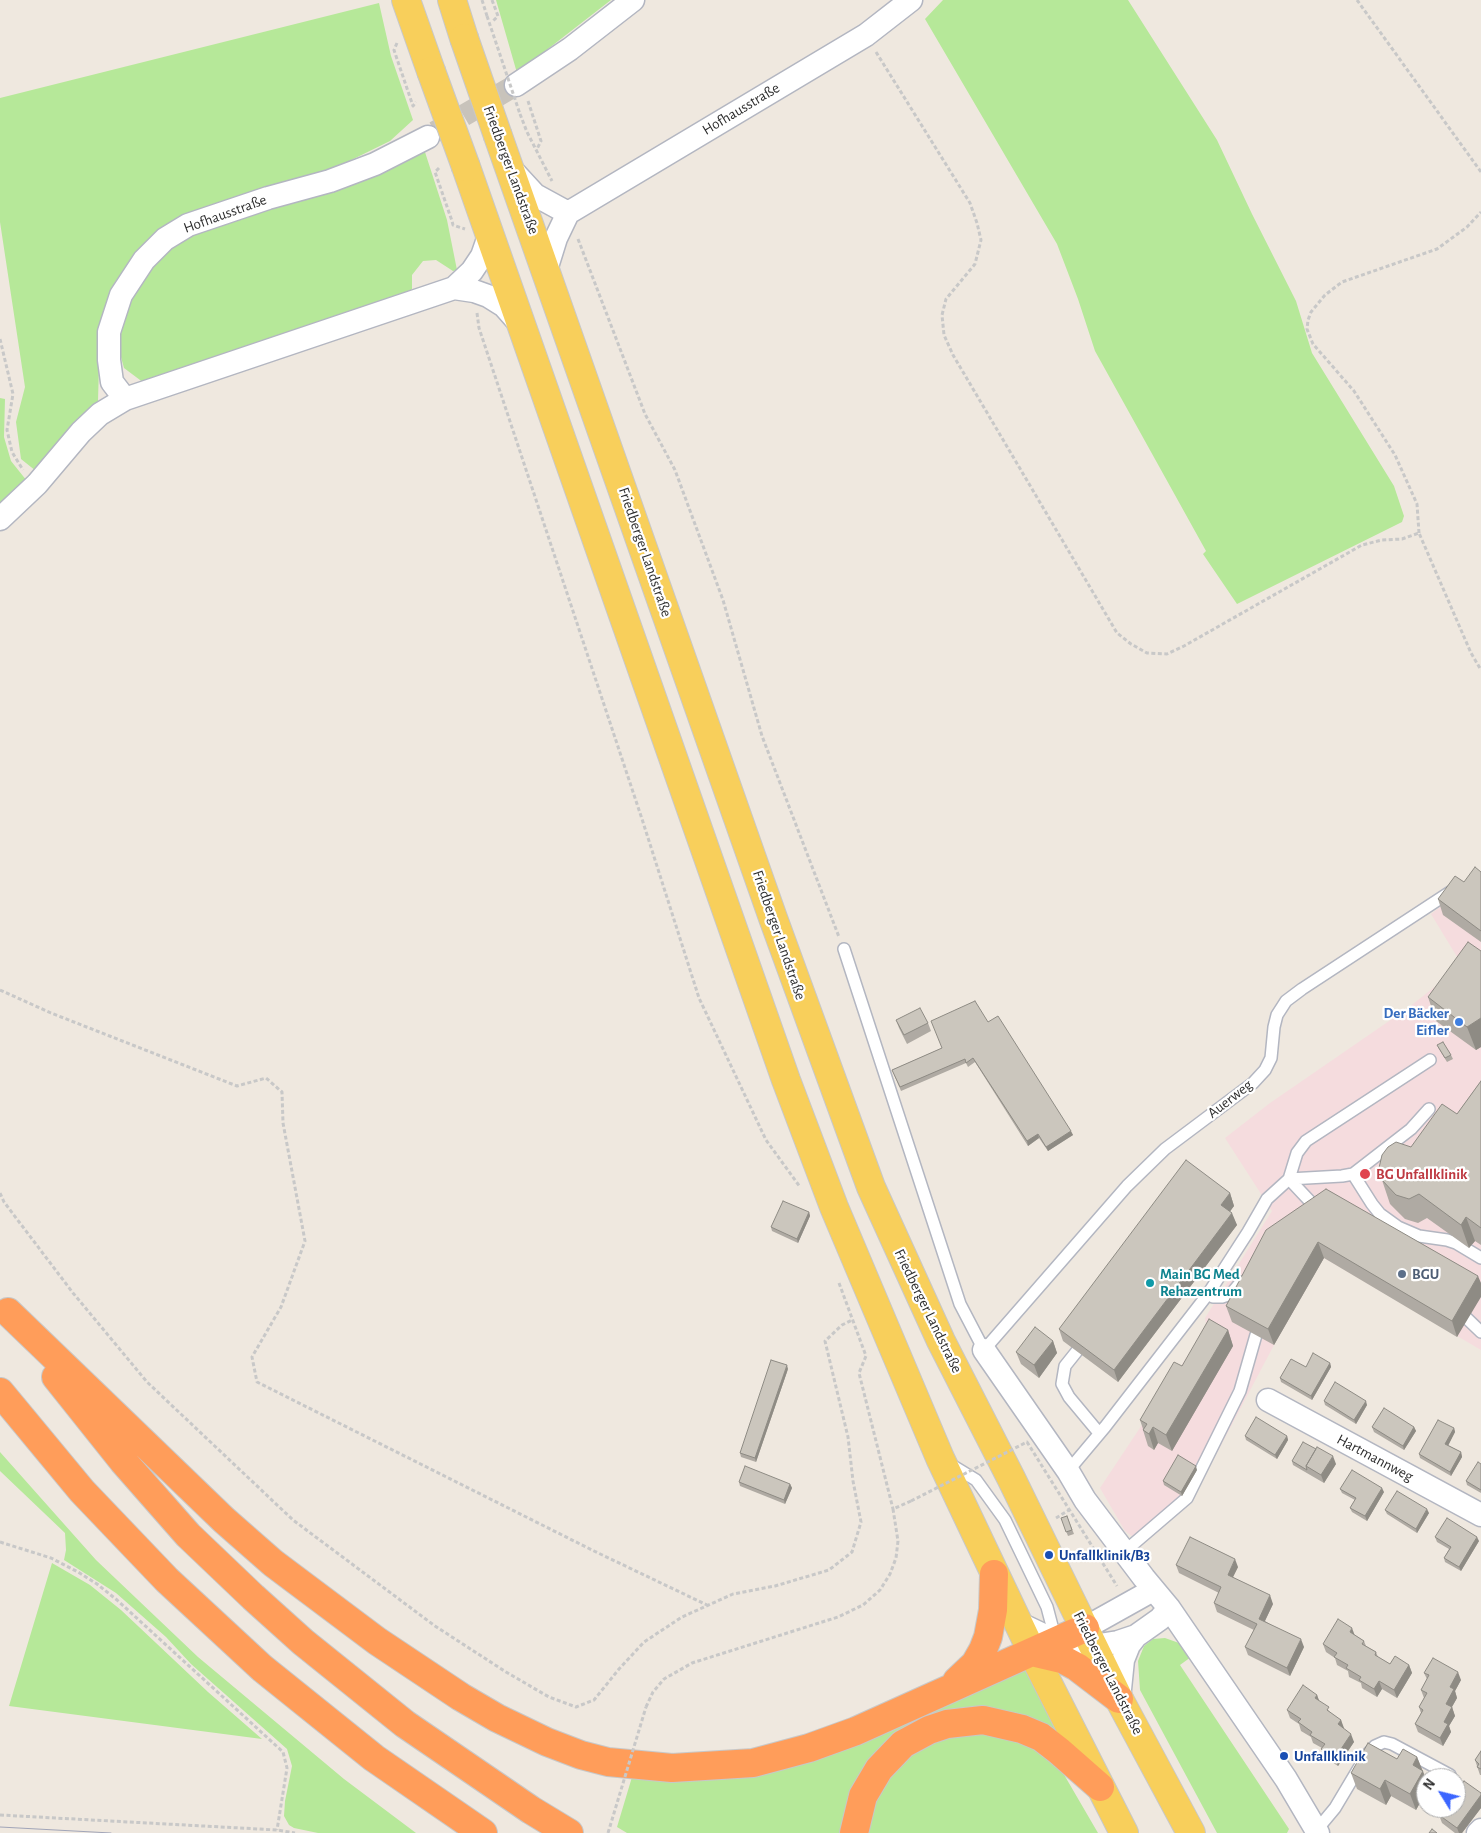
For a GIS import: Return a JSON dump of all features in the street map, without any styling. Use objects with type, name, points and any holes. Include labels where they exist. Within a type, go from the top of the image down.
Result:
[{"type":"highway","points":[[4,1306],[217,1513],[272,1563],[377,1641],[438,1682],[498,1718],[547,1742],[580,1755],[608,1762],[642,1767],[672,1768],[753,1763],[809,1748],[856,1731],[1032,1652],[1074,1643],[1077,1667],[1119,1699]]},
{"type":"highway","points":[[4,1306],[69,1394],[123,1461],[188,1535],[253,1597],[330,1665],[405,1724],[531,1810],[569,1833]]},
{"type":"highway","points":[[0,1392],[82,1491],[167,1580],[262,1668],[374,1758],[483,1833]]},
{"type":"highway","points":[[949,1689],[975,1664],[983,1650],[990,1627],[994,1574]]},
{"type":"highway","points":[[854,1833],[863,1796],[879,1769],[903,1744],[929,1730],[947,1724],[983,1720],[1022,1729],[1047,1742],[1100,1788]]},
{"type":"main road","points":[[406,0],[466,167],[477,232],[520,324],[789,1089],[855,1259],[940,1458],[994,1574],[1060,1709],[1124,1833]]},
{"type":"main road","name":"Friedberger Landstraße","points":[[452,0],[498,136],[830,1080],[871,1187],[941,1341],[1008,1472],[1074,1643]]},
{"type":"main road","name":"Friedberger Landstraße","points":[[1119,1699],[1192,1833]]},
{"type":"street","points":[[522,94],[570,49],[633,0]]},
{"type":"street","name":"Hofhausstraße","points":[[568,213],[866,35],[911,0]]},
{"type":"street","name":"Hofhausstraße","points":[[125,399],[112,382],[109,360],[109,332],[121,295],[144,260],[165,239],[188,225],[268,198],[330,181],[376,164],[428,137]]},
{"type":"street","points":[[511,170],[535,195],[568,213],[556,238],[546,270]]},
{"type":"street","points":[[464,290],[482,256],[477,232]]},
{"type":"street","points":[[0,519],[37,484],[81,432],[100,414],[125,399],[464,290],[488,296],[504,306],[520,324]]},
{"type":"street","points":[[984,1350],[1068,1471],[1085,1500],[1169,1608],[1281,1771],[1316,1832]]},
{"type":"street","name":"Hartmannweg","points":[[1268,1400],[1481,1515]]},
{"type":"street","points":[[1060,1709],[1056,1676],[1074,1643],[1154,1590]]},
{"type":"street","points":[[1119,1699],[1123,1660],[1129,1645],[1136,1636],[1160,1619],[1169,1608]]},
{"type":"street","points":[[1018,1623],[1074,1643],[1118,1642],[1136,1636]]},
{"type":"street","points":[[1478,1833],[1481,1830]]},
{"type":"lane","name":"Auerweg","points":[[984,1350],[1127,1186],[1165,1149],[1252,1083],[1265,1070],[1271,1058],[1277,1015],[1286,1001],[1457,888]]},
{"type":"lane","points":[[844,949],[960,1304],[984,1350]]},
{"type":"lane","points":[[1068,1471],[1105,1427],[1208,1294],[1267,1199],[1289,1179],[1297,1153],[1306,1141],[1430,1060]]},
{"type":"lane","points":[[1289,1179],[1353,1174],[1411,1129],[1429,1109]]},
{"type":"lane","points":[[1353,1174],[1376,1209],[1398,1227],[1418,1236],[1448,1240],[1481,1258]]},
{"type":"lane","points":[[1289,1179],[1319,1210],[1324,1219]]},
{"type":"lane","points":[[1208,1294],[1213,1297],[1231,1294],[1238,1288],[1248,1271]]},
{"type":"lane","points":[[1450,1301],[1481,1332]]},
{"type":"lane","points":[[1124,1552],[1187,1498],[1240,1391],[1256,1329]]},
{"type":"lane","points":[[1077,1351],[1066,1366],[1062,1384],[1069,1397],[1099,1433]]},
{"type":"lane","points":[[940,1458],[976,1480],[1005,1520],[1047,1607],[1074,1643]]},
{"type":"lane","points":[[1316,1832],[1335,1808],[1366,1756],[1375,1746],[1384,1742],[1392,1744],[1436,1768]]},
{"type":"path","points":[[482,0],[527,132],[568,213],[645,414],[675,470],[723,600],[762,736],[844,949]]},
{"type":"path","points":[[492,0],[498,16],[494,21]]},
{"type":"path","points":[[1357,0],[1481,172]]},
{"type":"path","points":[[866,35],[970,203],[977,223],[981,240],[975,264],[946,299],[942,314],[944,335],[953,355],[1117,633],[1147,653],[1167,654],[1362,545],[1382,540],[1402,539],[1419,533]]},
{"type":"path","points":[[396,56],[413,106],[416,102]]},
{"type":"path","points":[[522,94],[541,140],[536,150]]},
{"type":"path","points":[[439,168],[435,172],[453,225],[477,232]]},
{"type":"path","points":[[1481,212],[1468,227],[1437,248],[1342,282],[1325,295],[1311,312],[1306,329],[1313,344],[1354,391],[1395,455],[1417,504],[1419,533],[1471,654],[1481,670]]},
{"type":"path","points":[[464,290],[479,328],[642,819],[699,998],[766,1140],[803,1191]]},
{"type":"path","points":[[0,339],[13,394],[7,430],[12,452],[24,471],[37,484]]},
{"type":"path","points":[[0,990],[51,1013],[237,1086],[266,1078],[282,1092],[283,1123],[305,1241],[281,1307],[252,1357],[257,1382],[707,1605]]},
{"type":"path","points":[[0,1194],[4,1202],[73,1293],[147,1382],[293,1520],[435,1626],[549,1697],[576,1707],[594,1700],[644,1642],[682,1617],[733,1594],[775,1586],[829,1570],[852,1552],[861,1522],[853,1481],[848,1437],[825,1341],[842,1325],[853,1320]]},
{"type":"path","points":[[608,1833],[646,1707],[664,1679],[692,1663],[838,1617],[863,1605],[880,1590],[890,1574],[896,1558],[898,1541],[893,1509],[859,1373],[866,1356],[836,1275]]},
{"type":"path","points":[[893,1509],[1027,1442],[1117,1586]]},
{"type":"path","points":[[0,1542],[51,1558],[97,1584],[117,1600],[283,1752],[286,1768],[277,1830]]},
{"type":"path","points":[[0,1815],[277,1830],[295,1833]]},
{"type":"shaded area","name":"BG Unfallklinik","points":[[1481,875],[1481,1350],[1324,1258],[1274,1345],[1191,1502],[1137,1540],[1125,1531],[1100,1488],[1187,1357],[1206,1324],[1205,1318],[1272,1211],[1225,1138],[1270,1103],[1408,1008],[1462,965],[1431,914]]},
{"type":"green space","points":[[496,0],[611,0],[517,73]]},
{"type":"green space","points":[[943,0],[1128,0],[1217,140],[1296,301],[1312,353],[1394,486],[1404,516],[1402,522],[1237,604],[1203,554],[1206,551],[1095,351],[1057,244],[925,19]]},
{"type":"green space","points":[[379,3],[391,56],[413,120],[390,141],[333,169],[140,248],[115,282],[100,329],[98,401],[36,471],[21,459],[16,422],[25,387],[0,222],[0,98]]},
{"type":"green space","points":[[424,149],[447,220],[457,270],[453,271],[436,260],[423,261],[412,275],[412,289],[407,294],[144,383],[124,368],[119,350],[123,319],[139,286],[165,249],[203,229],[306,199]]},
{"type":"green space","points":[[0,398],[5,399],[4,437],[11,461],[27,481],[0,506]]},
{"type":"green space","points":[[0,1452],[96,1560],[198,1657],[344,1779],[416,1833],[318,1833],[294,1828],[289,1825],[284,1816],[292,1766],[287,1749],[191,1664],[166,1637],[116,1593],[64,1560],[66,1550],[65,1533],[0,1471]]},
{"type":"green space","points":[[52,1563],[90,1585],[121,1610],[208,1692],[262,1739],[9,1706]]},
{"type":"green space","points":[[1165,1638],[1179,1643],[1191,1657],[1180,1665],[1289,1829],[1287,1833],[1217,1833],[1140,1690],[1138,1661],[1144,1646],[1153,1639]]},
{"type":"green space","points":[[1025,1667],[1070,1755],[1035,1728],[923,1723],[845,1833],[627,1833],[617,1827],[632,1777],[693,1780]]},
{"type":"green space","points":[[943,1730],[1012,1733],[1059,1766],[1098,1833],[863,1833],[869,1802],[892,1764]]},
{"type":"building","points":[[1475,867],[1481,872],[1481,931],[1438,899],[1455,876],[1464,882]]},
{"type":"building","points":[[1468,942],[1481,951],[1481,1018],[1467,1027],[1428,997]]},
{"type":"building","points":[[975,1001],[988,1022],[998,1016],[1071,1131],[1046,1147],[1038,1134],[1027,1141],[973,1058],[966,1063],[965,1059],[900,1087],[892,1070],[942,1048],[931,1021]]},
{"type":"building","points":[[920,1008],[928,1023],[904,1035],[896,1020]]},
{"type":"building","points":[[1443,1042],[1451,1055],[1445,1058],[1437,1045]]},
{"type":"building","points":[[1481,1081],[1481,1228],[1466,1217],[1461,1225],[1419,1194],[1409,1199],[1396,1195],[1382,1180],[1379,1168],[1382,1155],[1388,1147],[1396,1142],[1411,1147],[1442,1104],[1457,1114]]},
{"type":"building","name":"Main BG Med Rehazentrum","points":[[1186,1160],[1230,1193],[1221,1205],[1232,1213],[1114,1370],[1059,1329]]},
{"type":"building","name":"BGU","points":[[1326,1189],[1478,1276],[1452,1321],[1318,1242],[1268,1329],[1226,1306],[1266,1230]]},
{"type":"building","points":[[783,1201],[809,1212],[797,1239],[771,1227]]},
{"type":"building","points":[[1209,1319],[1228,1330],[1166,1435],[1153,1427],[1149,1434],[1143,1430],[1147,1424],[1140,1420],[1174,1362],[1182,1366]]},
{"type":"building","points":[[1035,1327],[1053,1341],[1034,1365],[1016,1352]]},
{"type":"building","points":[[1313,1353],[1330,1363],[1311,1396],[1280,1378],[1291,1359],[1306,1367]]},
{"type":"building","points":[[771,1360],[787,1365],[755,1458],[740,1453]]},
{"type":"building","points":[[1335,1382],[1366,1401],[1354,1420],[1324,1401]]},
{"type":"building","points":[[1384,1408],[1414,1427],[1403,1446],[1372,1427]]},
{"type":"building","points":[[1256,1417],[1287,1436],[1275,1455],[1245,1436]]},
{"type":"building","points":[[1438,1420],[1454,1428],[1445,1444],[1461,1452],[1450,1472],[1419,1454]]},
{"type":"building","points":[[1303,1442],[1316,1449],[1306,1466],[1307,1470],[1292,1461]]},
{"type":"building","points":[[1317,1447],[1333,1456],[1321,1475],[1306,1466]]},
{"type":"building","points":[[1178,1455],[1196,1466],[1181,1492],[1163,1481]]},
{"type":"building","points":[[1478,1462],[1481,1464],[1481,1490],[1466,1481]]},
{"type":"building","points":[[745,1466],[790,1484],[784,1500],[739,1482]]},
{"type":"building","points":[[1352,1470],[1382,1488],[1365,1516],[1350,1508],[1356,1498],[1340,1489]]},
{"type":"building","points":[[1397,1491],[1427,1509],[1416,1529],[1385,1510]]},
{"type":"building","points":[[1067,1516],[1072,1530],[1066,1532],[1061,1518]]},
{"type":"building","points":[[1447,1518],[1477,1537],[1459,1567],[1444,1558],[1451,1547],[1435,1537]]},
{"type":"building","points":[[1190,1537],[1235,1559],[1228,1575],[1270,1595],[1259,1619],[1301,1639],[1287,1668],[1245,1647],[1257,1624],[1214,1603],[1221,1587],[1176,1565]]},
{"type":"building","points":[[1338,1619],[1352,1628],[1350,1632],[1364,1641],[1362,1644],[1376,1652],[1375,1655],[1390,1664],[1395,1656],[1409,1665],[1394,1690],[1379,1681],[1374,1689],[1359,1680],[1361,1677],[1346,1668],[1348,1665],[1334,1657],[1337,1653],[1323,1644]]},
{"type":"building","points":[[1433,1658],[1458,1672],[1450,1687],[1454,1689],[1446,1704],[1452,1707],[1444,1722],[1448,1724],[1440,1738],[1415,1724],[1423,1710],[1419,1707],[1427,1693],[1421,1690],[1429,1675],[1424,1673]]},
{"type":"building","points":[[1303,1685],[1317,1695],[1315,1698],[1329,1707],[1327,1710],[1341,1720],[1338,1724],[1351,1734],[1335,1758],[1321,1749],[1325,1744],[1310,1735],[1312,1732],[1298,1722],[1301,1719],[1287,1710]]},
{"type":"building","points":[[1368,1743],[1397,1759],[1403,1749],[1417,1757],[1413,1765],[1418,1768],[1416,1768],[1416,1783],[1410,1794],[1385,1780],[1380,1789],[1351,1773]]},
{"type":"building","points":[[1481,1751],[1481,1769],[1477,1767],[1479,1764],[1475,1760]]},
{"type":"building","points":[[1466,1782],[1481,1793],[1466,1816]]},
{"type":"building","points":[[1443,1818],[1464,1818],[1457,1828]]},
{"type":"building","points":[[1432,1829],[1437,1833],[1429,1833]]},
{"type":"tunnel","points":[[435,132],[516,85]]},
{"type":"tram line","points":[[0,1827],[111,1833]]},
{"type":"place","name":"Der Bäcker Eifler","points":[[1459,1022]]},
{"type":"place","name":"BG Unfallklinik","points":[[1365,1174]]},
{"type":"place","name":"BGU","points":[[1402,1274]]},
{"type":"place","name":"Main BG Med Rehazentrum","points":[[1150,1283]]},
{"type":"place","name":"Unfallklinik/B3","points":[[1049,1555]]},
{"type":"place","name":"Unfallklinik","points":[[1284,1756]]}]
